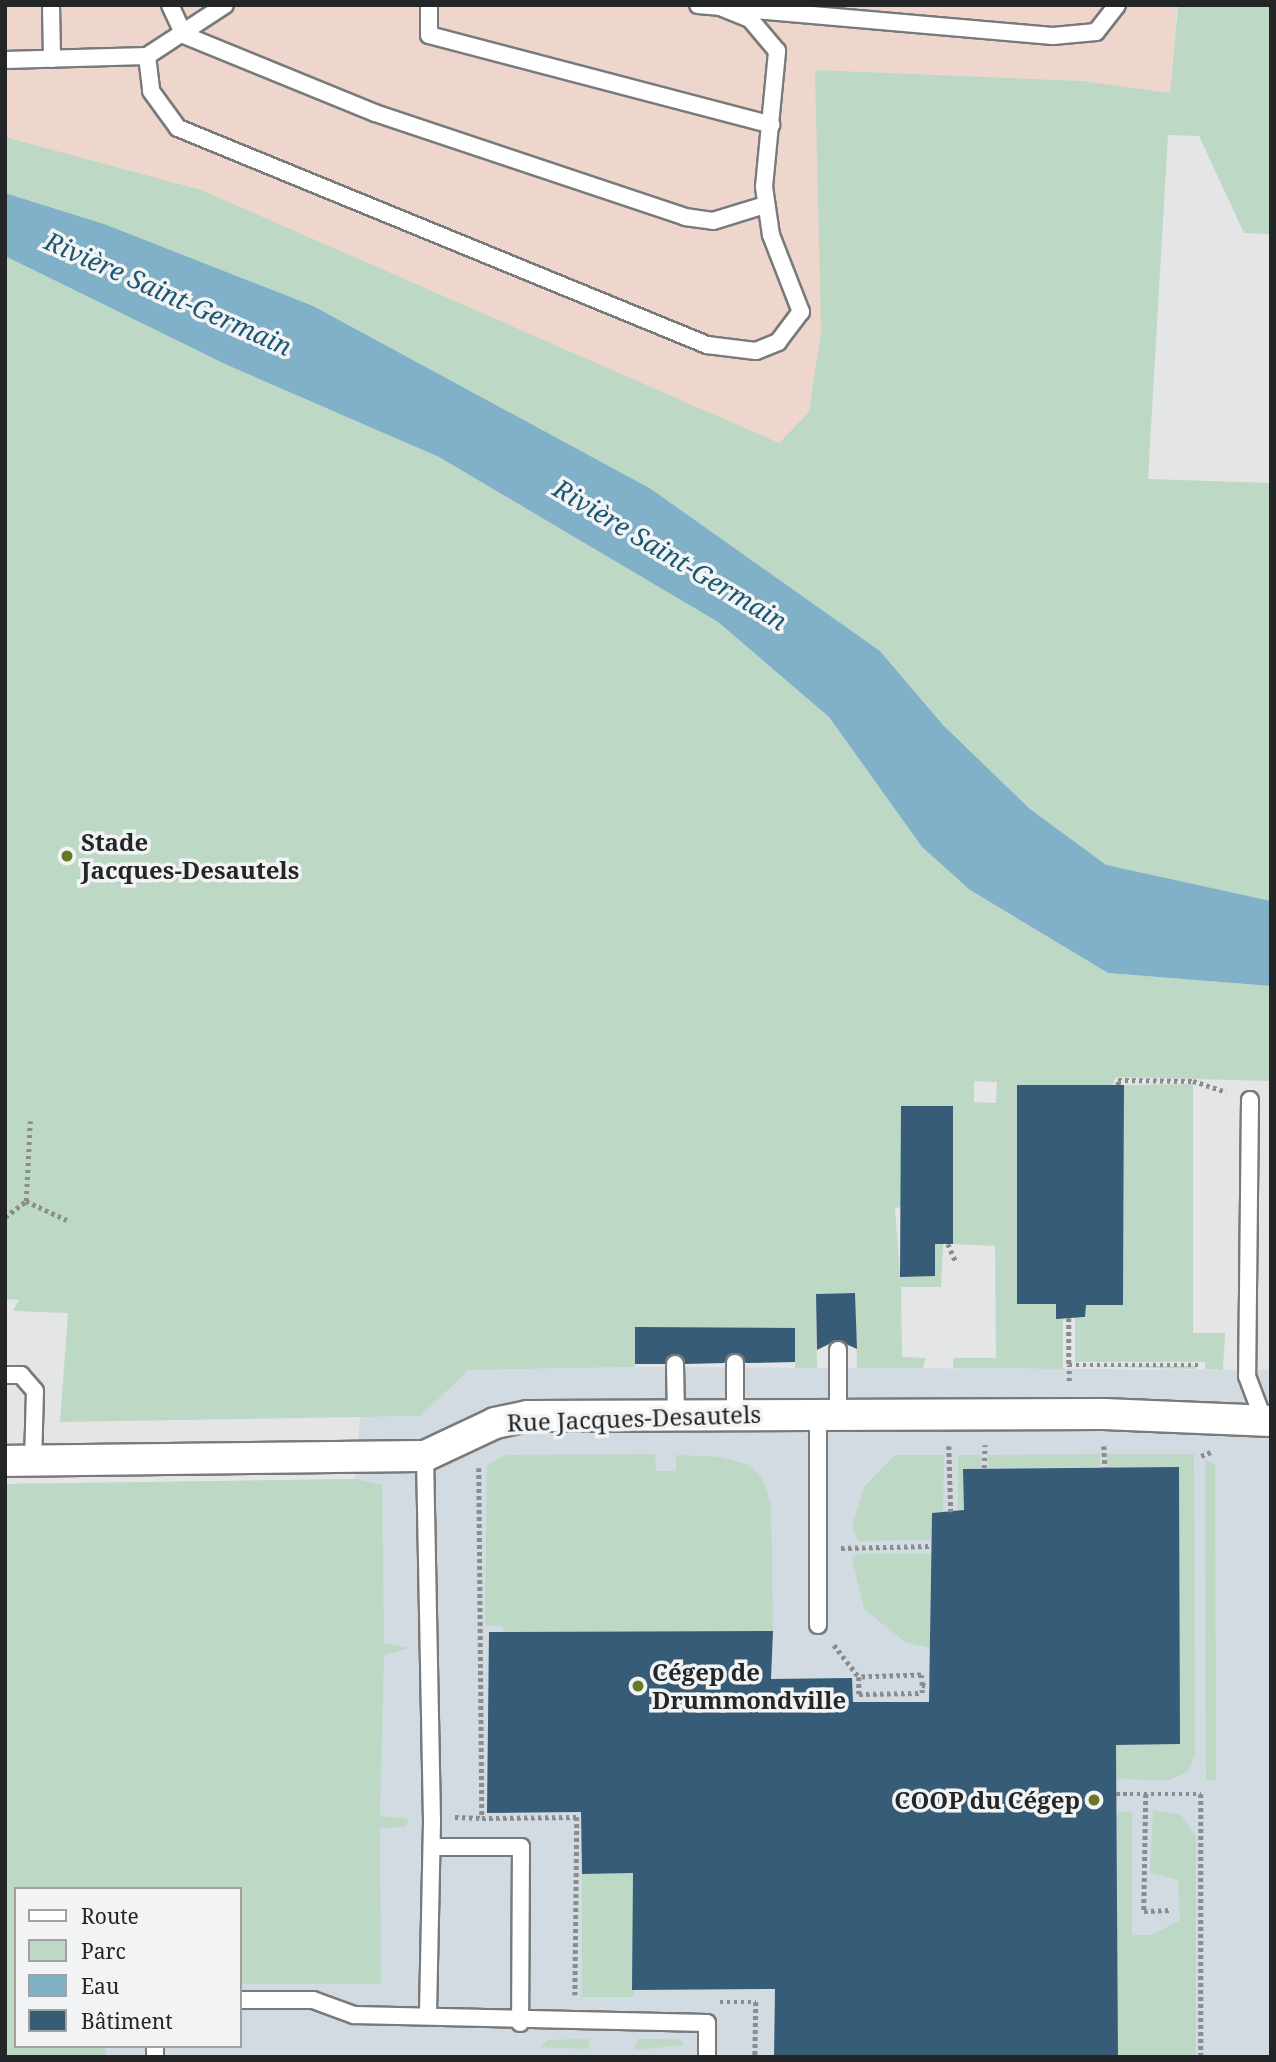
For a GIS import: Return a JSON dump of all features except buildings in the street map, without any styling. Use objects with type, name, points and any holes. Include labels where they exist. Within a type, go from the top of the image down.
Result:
[{"type":"street","name":"Rue Jacques-Desautels","points":[[19,1461],[425,1456],[510,1418],[828,1413],[1196,1414],[1267,1421]]},
{"type":"lane","points":[[51,5],[52,59]]},
{"type":"lane","points":[[170,5],[184,35],[376,113],[685,217],[713,221],[765,205]]},
{"type":"lane","points":[[5,60],[147,56],[184,35],[225,5]]},
{"type":"lane","points":[[429,5],[429,35],[771,125]]},
{"type":"lane","points":[[698,5],[1053,36],[1096,32],[1117,5]]},
{"type":"lane","points":[[147,56],[151,91],[178,128],[707,345],[756,351],[778,342],[801,312],[765,205],[777,51],[750,19],[720,7]]},
{"type":"lane","points":[[1250,1100],[1247,1376],[1267,1421]]},
{"type":"lane","points":[[818,1625],[828,1413],[838,1350]]},
{"type":"lane","points":[[735,1363],[735,1414]]},
{"type":"lane","points":[[676,1364],[676,1414]]},
{"type":"lane","points":[[5,1375],[22,1375],[35,1391],[19,1461]]},
{"type":"lane","points":[[425,1456],[432,1847],[428,2015]]},
{"type":"lane","points":[[432,1847],[521,1847],[520,2023]]},
{"type":"lane","points":[[242,2000],[313,2000],[354,2015],[428,2015],[520,2023],[707,2023],[707,2057]]},
{"type":"path","points":[[1118,1085],[1193,1081],[1250,1100]]},
{"type":"path","points":[[5,1217],[26,1201],[30,1121]]},
{"type":"path","points":[[26,1201],[67,1220]]},
{"type":"path","points":[[948,1244],[956,1262]]},
{"type":"path","points":[[1069,1318],[1069,1365],[1201,1365]]},
{"type":"path","points":[[984,1468],[985,1453]]},
{"type":"path","points":[[950,1454],[951,1512]]},
{"type":"path","points":[[1104,1454],[1105,1468]]},
{"type":"path","points":[[479,1468],[482,1818],[564,1815],[577,1817],[575,2003]]},
{"type":"path","points":[[853,1547],[931,1546]]},
{"type":"path","points":[[818,1625],[859,1677],[859,1694],[922,1693],[920,1675],[859,1677]]},
{"type":"path","points":[[922,1685],[930,1686]]},
{"type":"path","points":[[1116,1794],[1201,1794],[1201,2057]]},
{"type":"path","points":[[1146,1794],[1144,1911],[1172,1910]]},
{"type":"path","points":[[708,2002],[755,2002],[755,2057]]},
{"type":"shaded area","points":[[5,5],[1177,5],[1170,93],[1083,81],[816,70],[821,331],[809,412],[779,443],[5,137]]},
{"type":"shaded area","name":"Cégep de Drummondville","points":[[635,1367],[1271,1370],[1271,2057],[5,2057],[5,1484],[355,1479],[360,1417],[421,1416],[467,1370]]},
{"type":"green space","points":[[1178,5],[1271,5],[1271,234],[1244,233],[1199,136],[1168,135],[1148,479],[1271,483],[1271,901],[1106,866],[1030,809],[943,725],[880,651],[651,489],[104,224],[5,193],[5,137],[201,190],[779,443],[809,412],[821,331],[815,70],[1083,81],[1170,93]]},
{"type":"green space","points":[[5,256],[227,365],[439,457],[718,622],[829,717],[922,847],[970,890],[1108,973],[1271,986],[1271,1081],[1116,1077],[1017,1304],[1056,1304],[1063,1318],[1063,1369],[953,1368],[953,1358],[996,1358],[995,1246],[953,1244],[953,1106],[902,1106],[901,1207],[895,1208],[900,1276],[935,1276],[935,1244],[943,1244],[941,1287],[901,1287],[902,1357],[926,1358],[923,1368],[857,1368],[855,1293],[816,1294],[817,1368],[795,1368],[795,1328],[635,1328],[635,1367],[468,1370],[421,1416],[60,1422],[68,1313],[13,1311],[19,1300],[5,1299]],"holes":[[[974,1081],[997,1082],[996,1103],[974,1102]]]},
{"type":"green space","points":[[1193,1084],[1193,1333],[1225,1333],[1223,1370],[1205,1369],[1205,1362],[1075,1362],[1075,1318],[1085,1318],[1086,1305],[1123,1305],[1124,1085]]},
{"type":"green space","points":[[1074,1366],[1196,1366],[1196,1369]]},
{"type":"green space","points":[[655,1454],[656,1471],[676,1471],[676,1455],[720,1457],[747,1464],[762,1478],[771,1504],[773,1631],[503,1632],[502,1626],[485,1625],[487,1465],[506,1455]]},
{"type":"green space","points":[[1100,1454],[1100,1467],[988,1468],[988,1455]]},
{"type":"green space","points":[[1107,1454],[1194,1454],[1195,1754],[1188,1771],[1170,1780],[1116,1779],[1116,1745],[1180,1744],[1179,1468],[1107,1468]]},
{"type":"green space","points":[[895,1455],[944,1455],[943,1512],[932,1513],[931,1540],[858,1541],[852,1526],[864,1487]]},
{"type":"green space","points":[[958,1455],[982,1455],[981,1468],[964,1469],[964,1511],[958,1511]]},
{"type":"green space","points":[[1205,1459],[1215,1465],[1216,1780],[1206,1779]]},
{"type":"green space","points":[[356,1479],[382,1485],[384,1643],[410,1648],[384,1655],[380,1816],[409,1819],[405,1827],[380,1828],[381,1984],[242,1984],[242,1887],[14,1887],[14,2048],[106,2048],[106,2057],[5,2057],[5,1484]]},
{"type":"green space","points":[[858,1554],[931,1554],[930,1648],[905,1642],[864,1609],[852,1558]]},
{"type":"green space","points":[[1153,1810],[1181,1815],[1196,1837],[1196,2057],[1118,2057],[1116,1811],[1132,1812],[1132,1935],[1152,1935],[1180,1920],[1178,1880],[1150,1873]]},
{"type":"green space","points":[[633,1873],[634,1997],[582,1997],[582,1874]]},
{"type":"green space","points":[[589,2039],[589,2049],[541,2047],[547,2040]]},
{"type":"green space","points":[[637,2039],[680,2039],[684,2045],[634,2050]]},
{"type":"water","name":"Rivière Saint-Germain","points":[[5,193],[104,224],[313,306],[651,489],[880,651],[943,725],[1030,809],[1106,865],[1271,901],[1271,986],[1108,973],[970,890],[922,847],[829,717],[718,622],[439,457],[227,365],[5,256]]},
{"type":"place","name":"Stade Jacques-Desautels","points":[[67,856]]},
{"type":"place","name":"Cégep de Drummondville","points":[[638,1686]]},
{"type":"place","name":"COOP du Cégep","points":[[1094,1800]]}]
